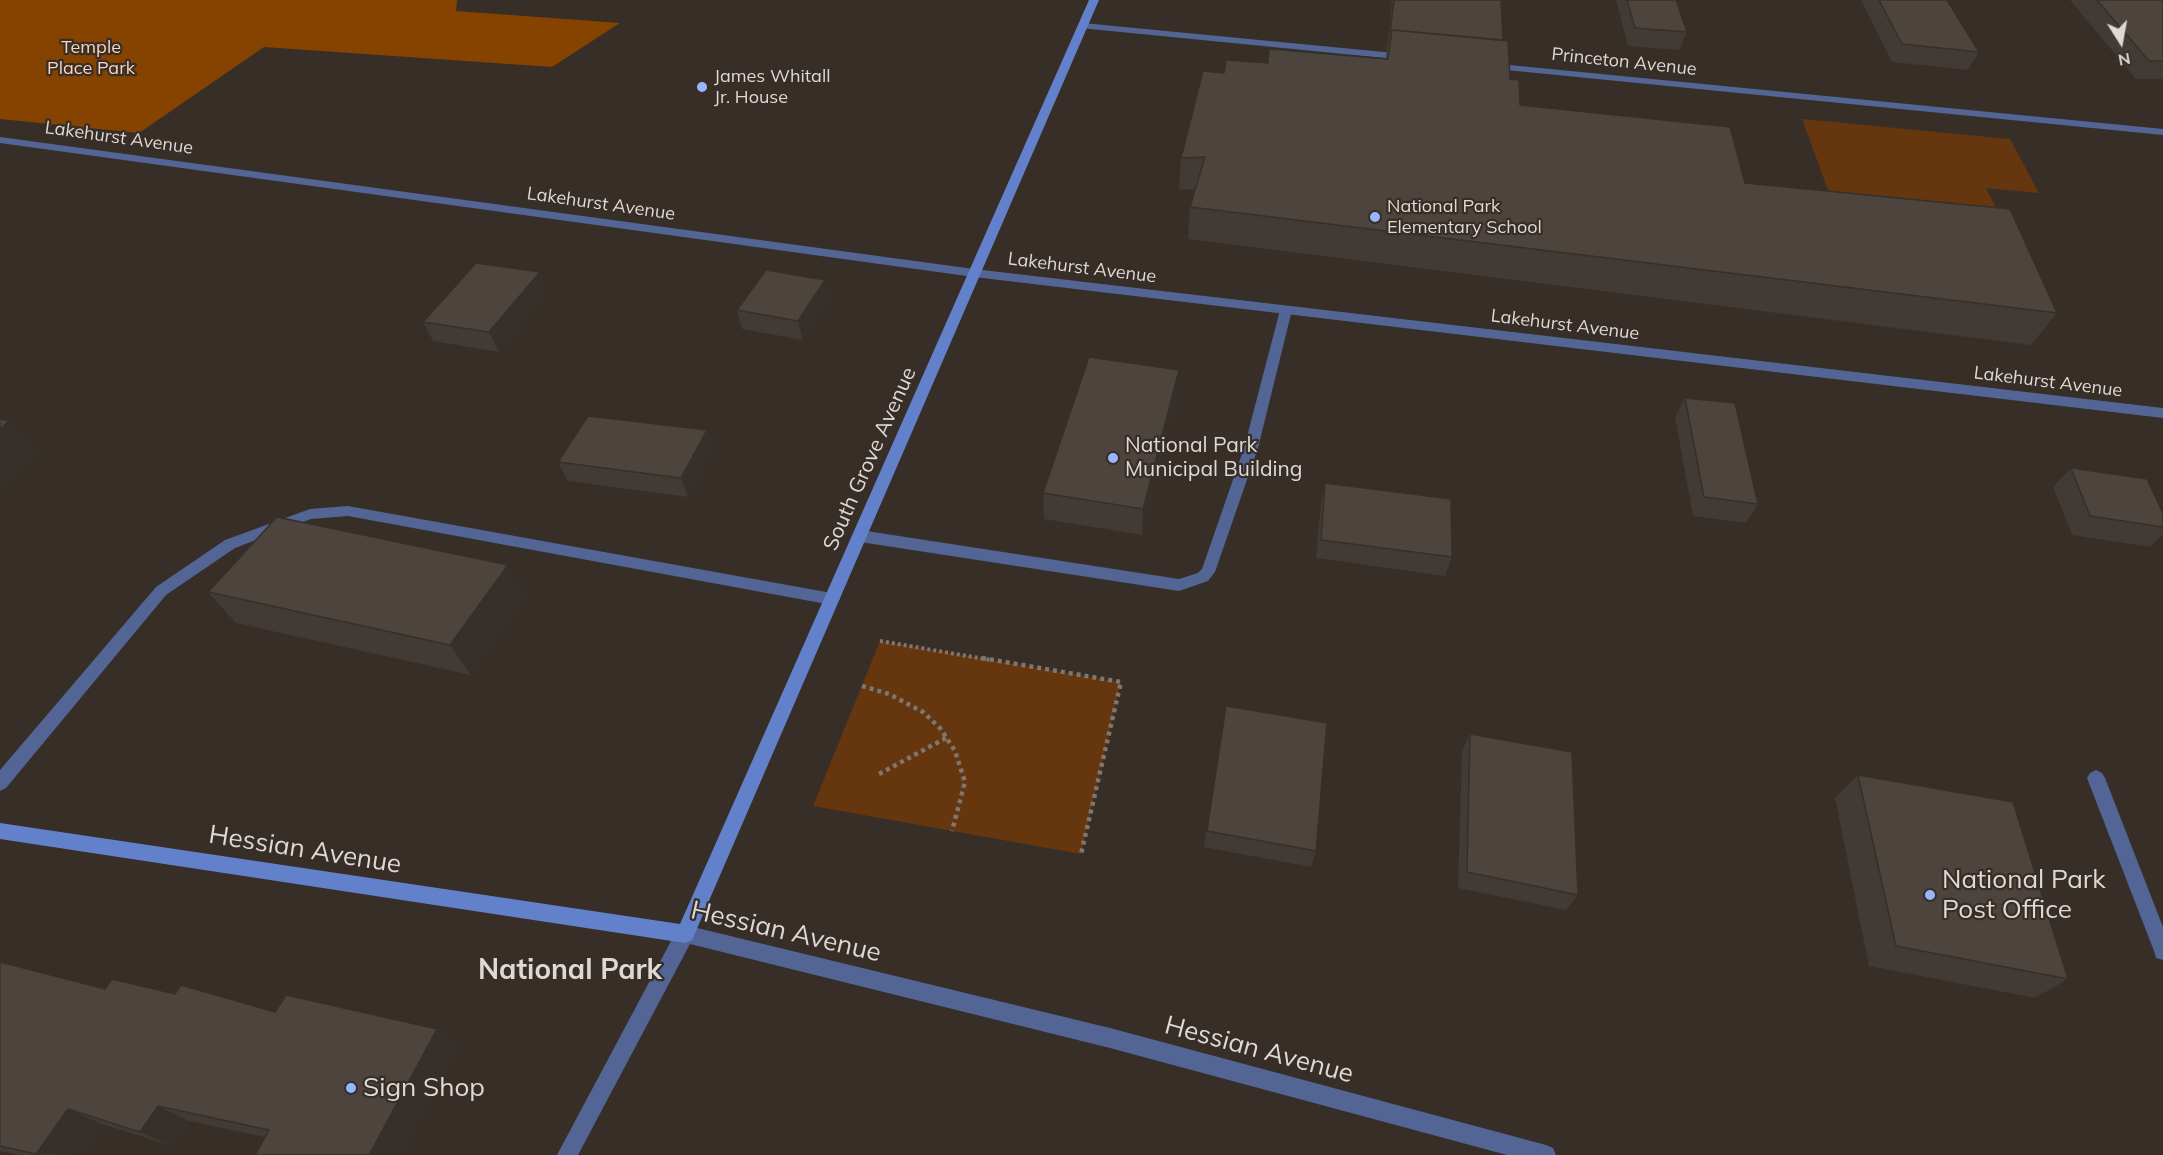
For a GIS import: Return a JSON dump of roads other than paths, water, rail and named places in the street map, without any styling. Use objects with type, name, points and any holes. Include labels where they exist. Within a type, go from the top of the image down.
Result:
[{"type":"main road","name":"South Grove Avenue","points":[[685,934],[1094,0]]},
{"type":"main road","name":"Hessian Avenue","points":[[0,831],[685,934]]},
{"type":"street","points":[[1083,26],[1415,58]]},
{"type":"street","name":"Princeton Avenue","points":[[1474,64],[2163,132]]},
{"type":"street","name":"Lakehurst Avenue","points":[[0,140],[974,273],[2163,413]]},
{"type":"street","points":[[860,536],[1179,585],[1203,577],[1208,572],[1251,448],[1286,310]]},
{"type":"street","points":[[0,783],[161,591],[230,544],[310,514],[348,511],[832,599]]},
{"type":"street","points":[[2096,778],[2163,951]]},
{"type":"street","points":[[567,1155],[685,934]]},
{"type":"street","name":"Hessian Avenue","points":[[685,934],[1110,1038],[1546,1155]]},
{"type":"place","name":"James Whitall Jr. House","points":[[702,87]]},
{"type":"place","name":"National Park Elementary School","points":[[1375,217]]},
{"type":"place","name":"National Park Municipal Building","points":[[1113,458]]},
{"type":"place","name":"National Park Post Office","points":[[1930,895]]},
{"type":"place","name":"Sign Shop","points":[[351,1088]]},
{"type":"district","name":"National Park","points":[[570,971]]},
{"type":"park label","name":"Temple Place Park","points":[[91,58]]}]
